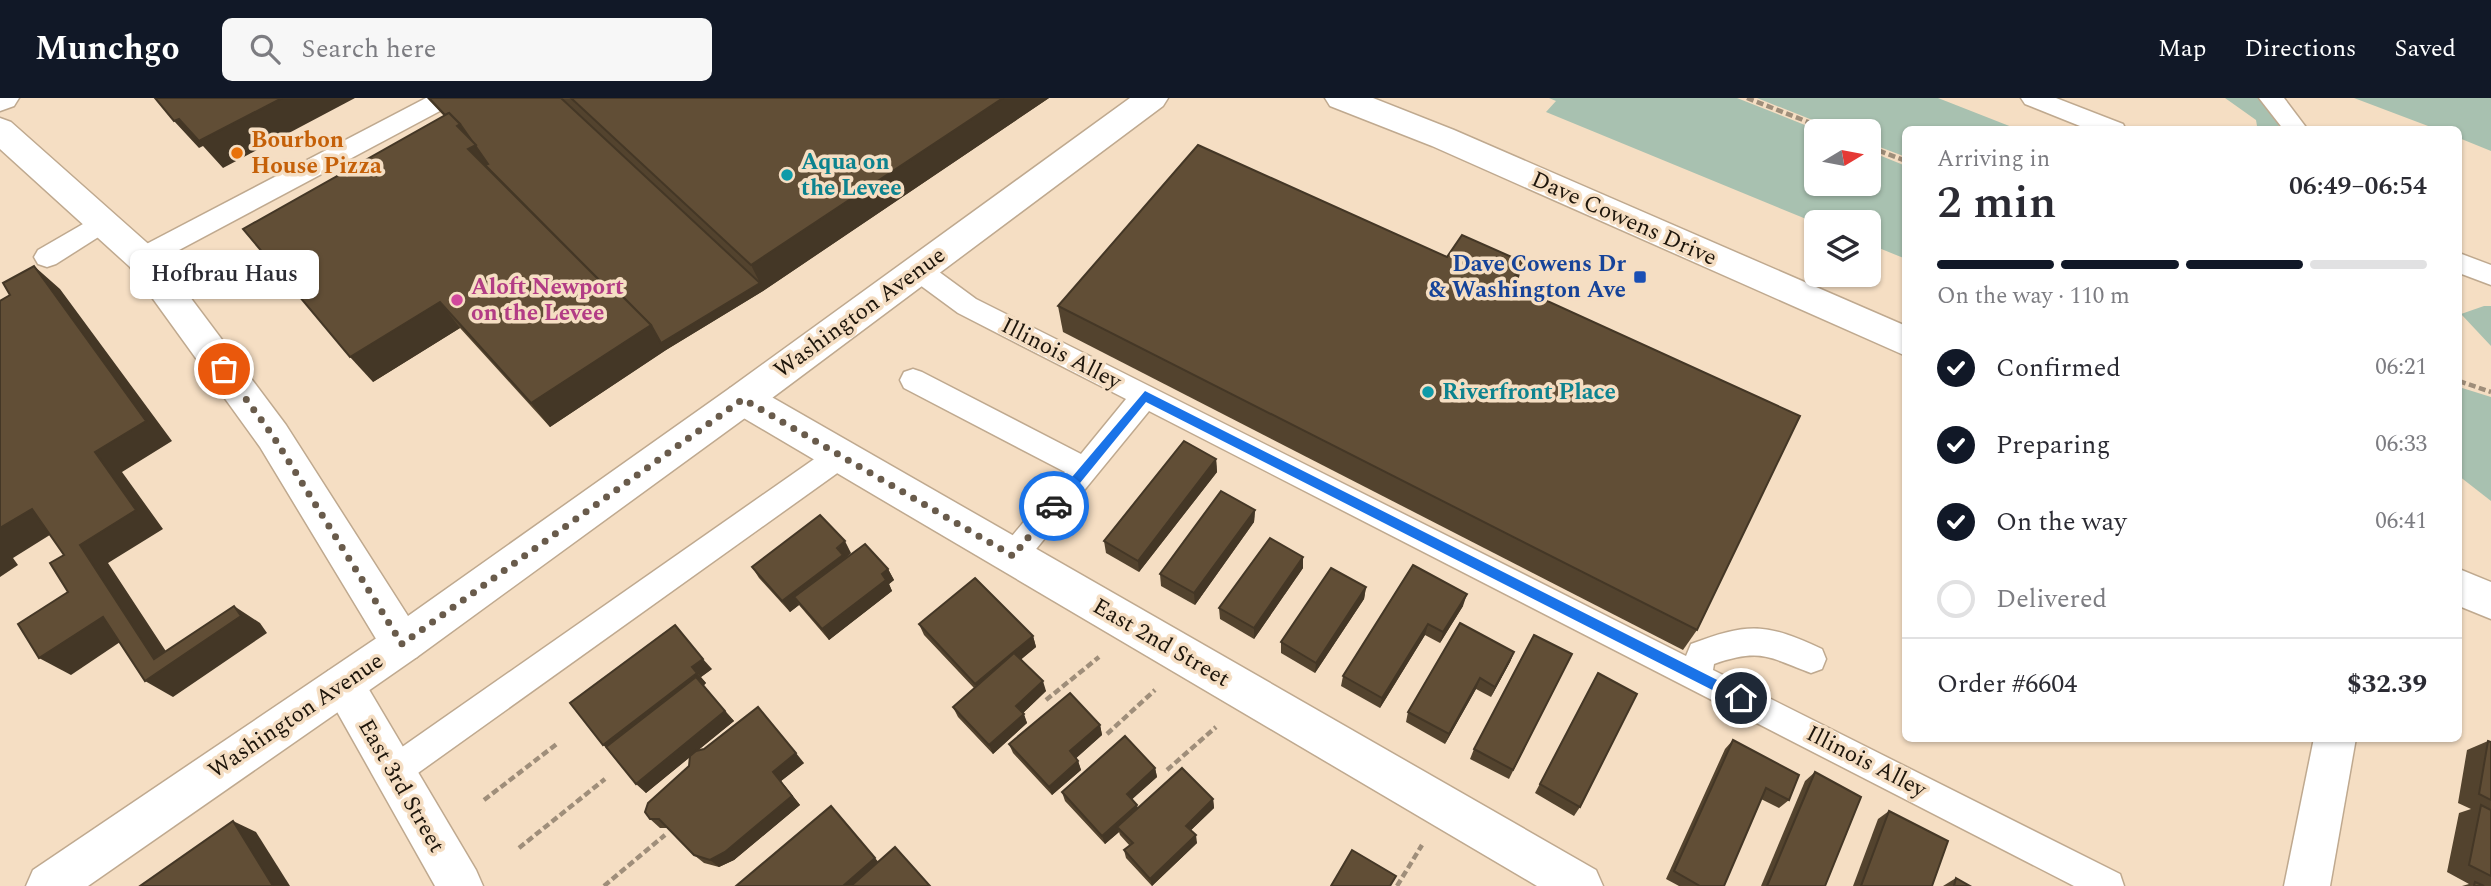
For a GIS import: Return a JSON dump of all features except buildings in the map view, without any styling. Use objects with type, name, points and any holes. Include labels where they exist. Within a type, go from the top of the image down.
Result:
[{"type":"main road","name":"Washington Avenue","points":[[49,886],[402,644],[743,399],[1152,98]]},
{"type":"main road","name":"Dave Cowens Drive","points":[[1342,98],[1443,138],[1902,340]]},
{"type":"main road","points":[[0,130],[142,258],[273,436],[402,644]]},
{"type":"main road","name":"East 2nd Street","points":[[743,399],[1580,886]]},
{"type":"main road","points":[[2462,588],[2491,601]]},
{"type":"main road","name":"East 3rd Street","points":[[343,685],[460,886]]},
{"type":"main road","points":[[2307,886],[2334,742]]},
{"type":"lane","points":[[142,258],[444,98]]},
{"type":"lane","points":[[2033,98],[2105,126]]},
{"type":"lane","points":[[2271,98],[2294,126]]},
{"type":"lane","points":[[47,257],[102,222]]},
{"type":"lane","points":[[2462,264],[2491,275]]},
{"type":"lane","name":"Illinois Alley","points":[[918,270],[967,306],[2108,886]]},
{"type":"lane","points":[[913,380],[1085,468]]},
{"type":"lane","points":[[1013,556],[1145,396]]},
{"type":"lane","points":[[393,772],[840,456]]},
{"type":"lane","points":[[1696,675],[1702,654],[1745,639],[1773,640],[1811,659]]},
{"type":"path","points":[[1747,98],[1804,121]]},
{"type":"path","points":[[1881,152],[1902,159]]},
{"type":"path","points":[[2462,382],[2491,392]]},
{"type":"path","points":[[1045,700],[1104,653]]},
{"type":"path","points":[[1107,734],[1160,686]]},
{"type":"path","points":[[1167,770],[1223,722]]},
{"type":"path","points":[[484,800],[558,743]]},
{"type":"path","points":[[519,848],[605,779]]},
{"type":"path","points":[[604,886],[665,835]]},
{"type":"path","points":[[1397,886],[1426,840]]},
{"type":"green space","points":[[1549,98],[1737,98],[1804,125],[1804,196],[1881,196],[1881,156],[1902,164],[1902,257],[1881,249],[1881,210],[1804,210],[1804,218],[1546,112],[1556,101]]},
{"type":"green space","points":[[1757,98],[1938,98],[2009,126],[1902,126],[1902,155],[1881,148],[1881,119],[1810,119]]},
{"type":"green space","points":[[2225,98],[2262,98],[2280,125],[2257,126],[2256,120]]},
{"type":"green space","points":[[2354,98],[2491,98],[2491,151],[2462,139],[2462,126],[2428,126]]},
{"type":"green space","points":[[2491,306],[2491,346],[2462,315]]},
{"type":"green space","points":[[2462,388],[2491,397],[2491,501],[2462,478]]},
{"type":"way so far","points":[[224,369],[273,436],[368,585],[402,644],[743,399],[1013,556],[1054,506]]},
{"type":"place","name":"Bourbon House Pizza","points":[[237,153]]},
{"type":"place","name":"Aqua on the Levee","points":[[787,175]]},
{"type":"place","name":"Dave Cowens Dr & Washington Ave","points":[[1640,277]]},
{"type":"place","name":"Aloft Newport on the Levee","points":[[457,300]]},
{"type":"place","name":"Hofbrau Haus","points":[[224,369]]},
{"type":"place","name":"Riverfront Place","points":[[1428,392]]},
{"type":"route","points":[[1054,506],[1145,396],[1741,698]]}]
